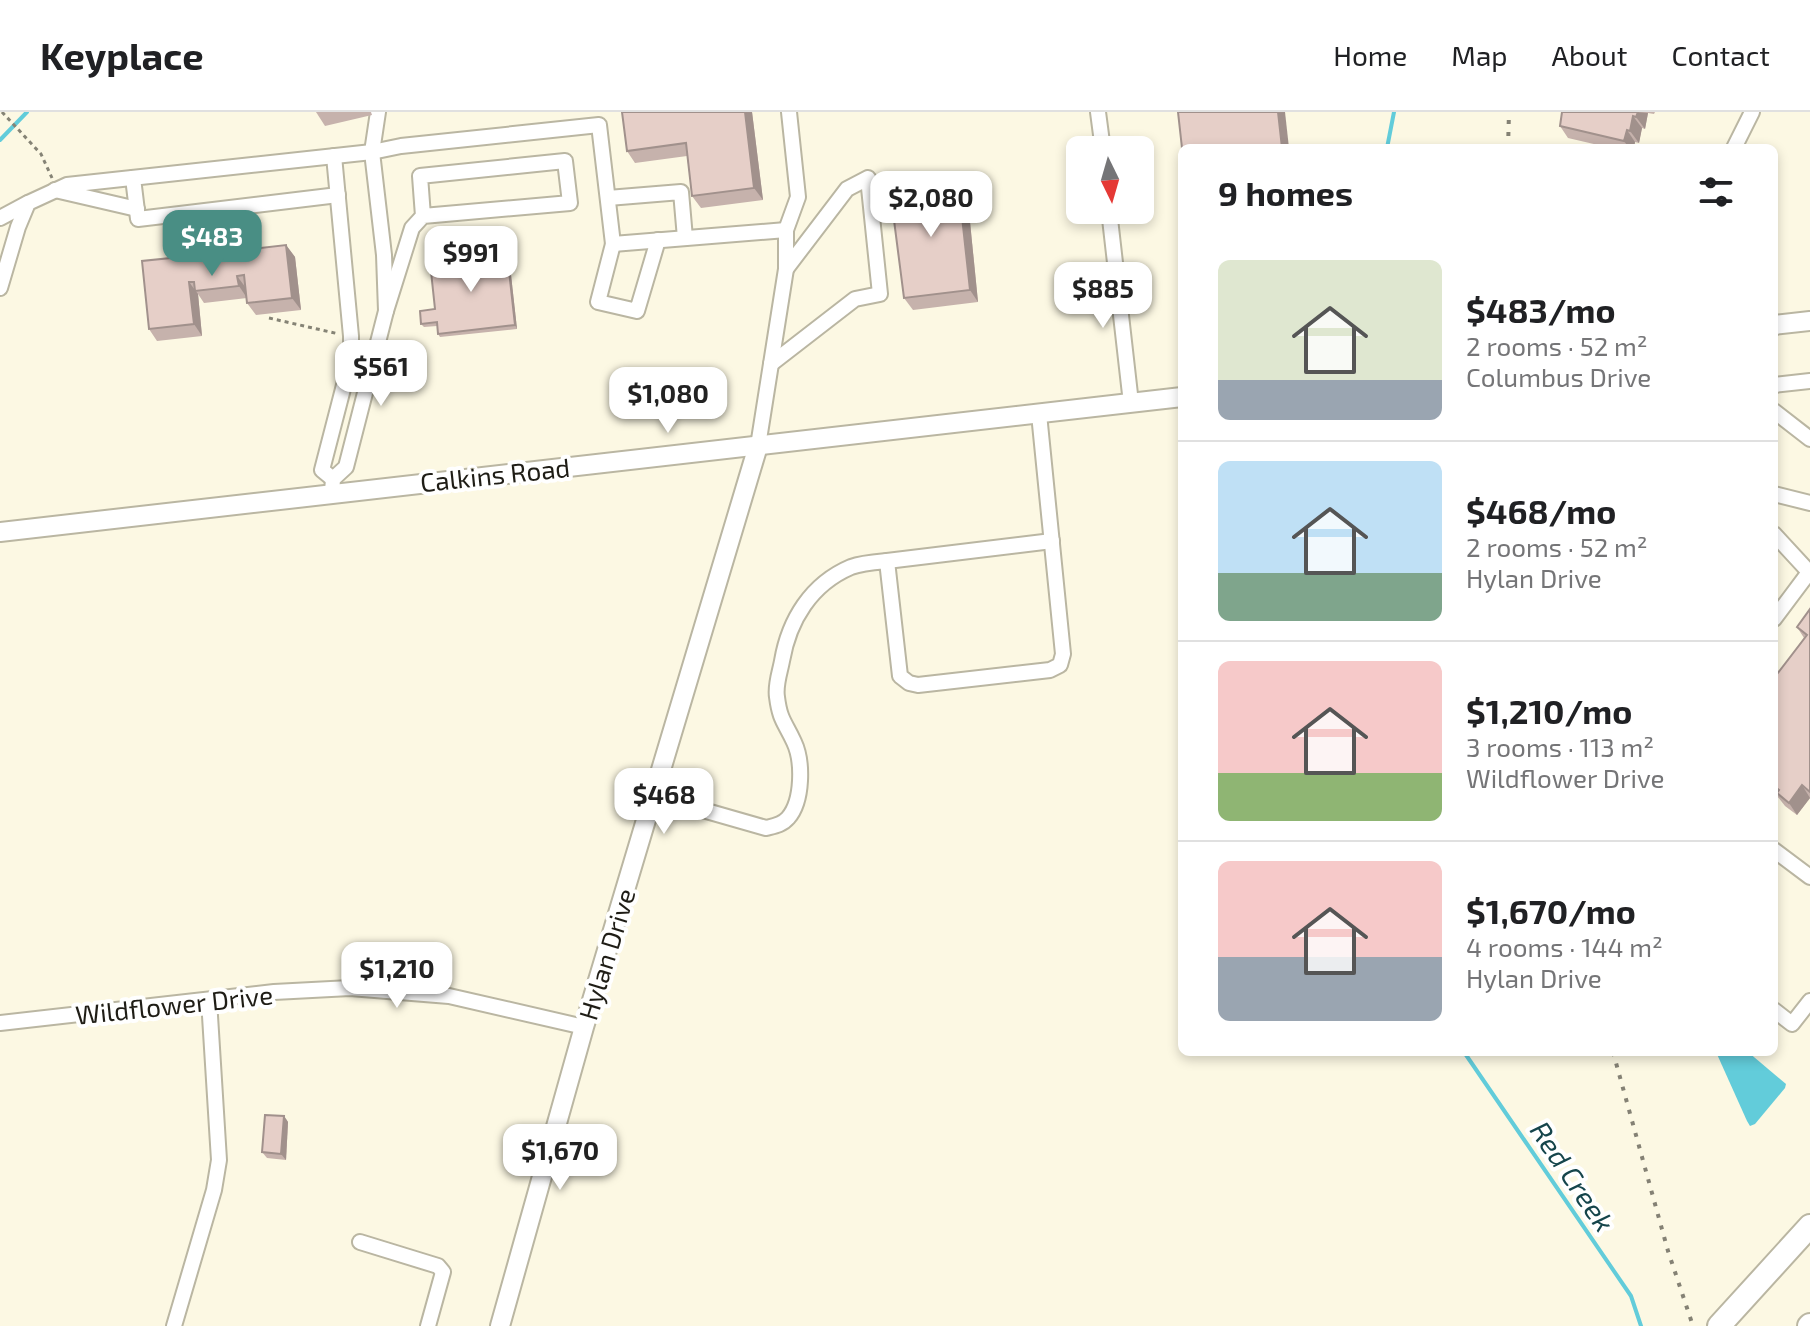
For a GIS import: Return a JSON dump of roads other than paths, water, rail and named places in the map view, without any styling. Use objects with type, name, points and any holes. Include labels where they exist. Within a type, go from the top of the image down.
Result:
[{"type":"highway","points":[[1719,1326],[1810,1226]]},
{"type":"main road","points":[[1778,325],[1810,321]]},
{"type":"main road","name":"Calkins Road","points":[[0,532],[332,486],[758,446],[1178,397]]},
{"type":"main road","name":"Hylan Drive","points":[[500,1326],[584,1027],[758,446]]},
{"type":"street","points":[[378,112],[372,152],[384,255],[386,311]]},
{"type":"street","points":[[758,446],[786,269],[786,230],[798,197],[789,112]]},
{"type":"street","points":[[1098,112],[1101,136]]},
{"type":"street","points":[[1736,144],[1752,112]]},
{"type":"street","points":[[0,218],[55,186],[599,125],[613,244],[598,302],[637,311],[658,240]]},
{"type":"street","points":[[334,156],[351,358],[322,470],[332,486],[346,467],[386,311],[412,228],[423,216],[570,203],[565,161],[420,176],[423,216]]},
{"type":"street","points":[[133,178],[138,219],[338,195]]},
{"type":"street","points":[[771,364],[855,299],[880,294],[868,178],[847,189],[786,269]]},
{"type":"street","points":[[55,186],[137,209]]},
{"type":"street","points":[[608,198],[681,192],[685,238]]},
{"type":"street","points":[[0,288],[28,203]]},
{"type":"street","points":[[1111,224],[1131,403]]},
{"type":"street","points":[[613,244],[786,230]]},
{"type":"street","points":[[1778,385],[1810,381]]},
{"type":"street","points":[[887,561],[900,676],[909,683],[918,685],[1050,670],[1060,665],[1063,654],[1039,414]]},
{"type":"street","points":[[1778,414],[1810,439]]},
{"type":"street","points":[[1778,495],[1810,503]]},
{"type":"street","points":[[1778,538],[1810,572],[1778,614]]},
{"type":"street","points":[[654,796],[766,828],[787,819],[794,807],[799,761],[794,742],[781,721],[776,693],[784,649],[798,610],[821,585],[852,567],[1052,541]]},
{"type":"street","points":[[1778,853],[1810,877]]},
{"type":"street","name":"Wildflower Drive","points":[[0,1023],[312,989],[387,990],[478,1001],[584,1027]]},
{"type":"street","points":[[174,1326],[214,1190],[219,1160],[209,1000]]},
{"type":"street","points":[[1778,1013],[1792,1024],[1810,1001]]},
{"type":"street","points":[[360,1242],[438,1266],[443,1272],[428,1326]]},
{"type":"water","points":[[1718,1056],[1753,1056],[1786,1084],[1755,1124],[1750,1126]]},
{"type":"waterway","name":"Red Creek","points":[[0,140],[27,112]]},
{"type":"waterway","name":"Red Creek","points":[[1388,144],[1394,112]]},
{"type":"waterway","name":"Red Creek","points":[[1467,1056],[1631,1296],[1641,1326]]},
{"type":"railway","points":[[1508,144],[1509,112]]},
{"type":"railway","points":[[1614,1056],[1668,1251],[1693,1326]]}]
